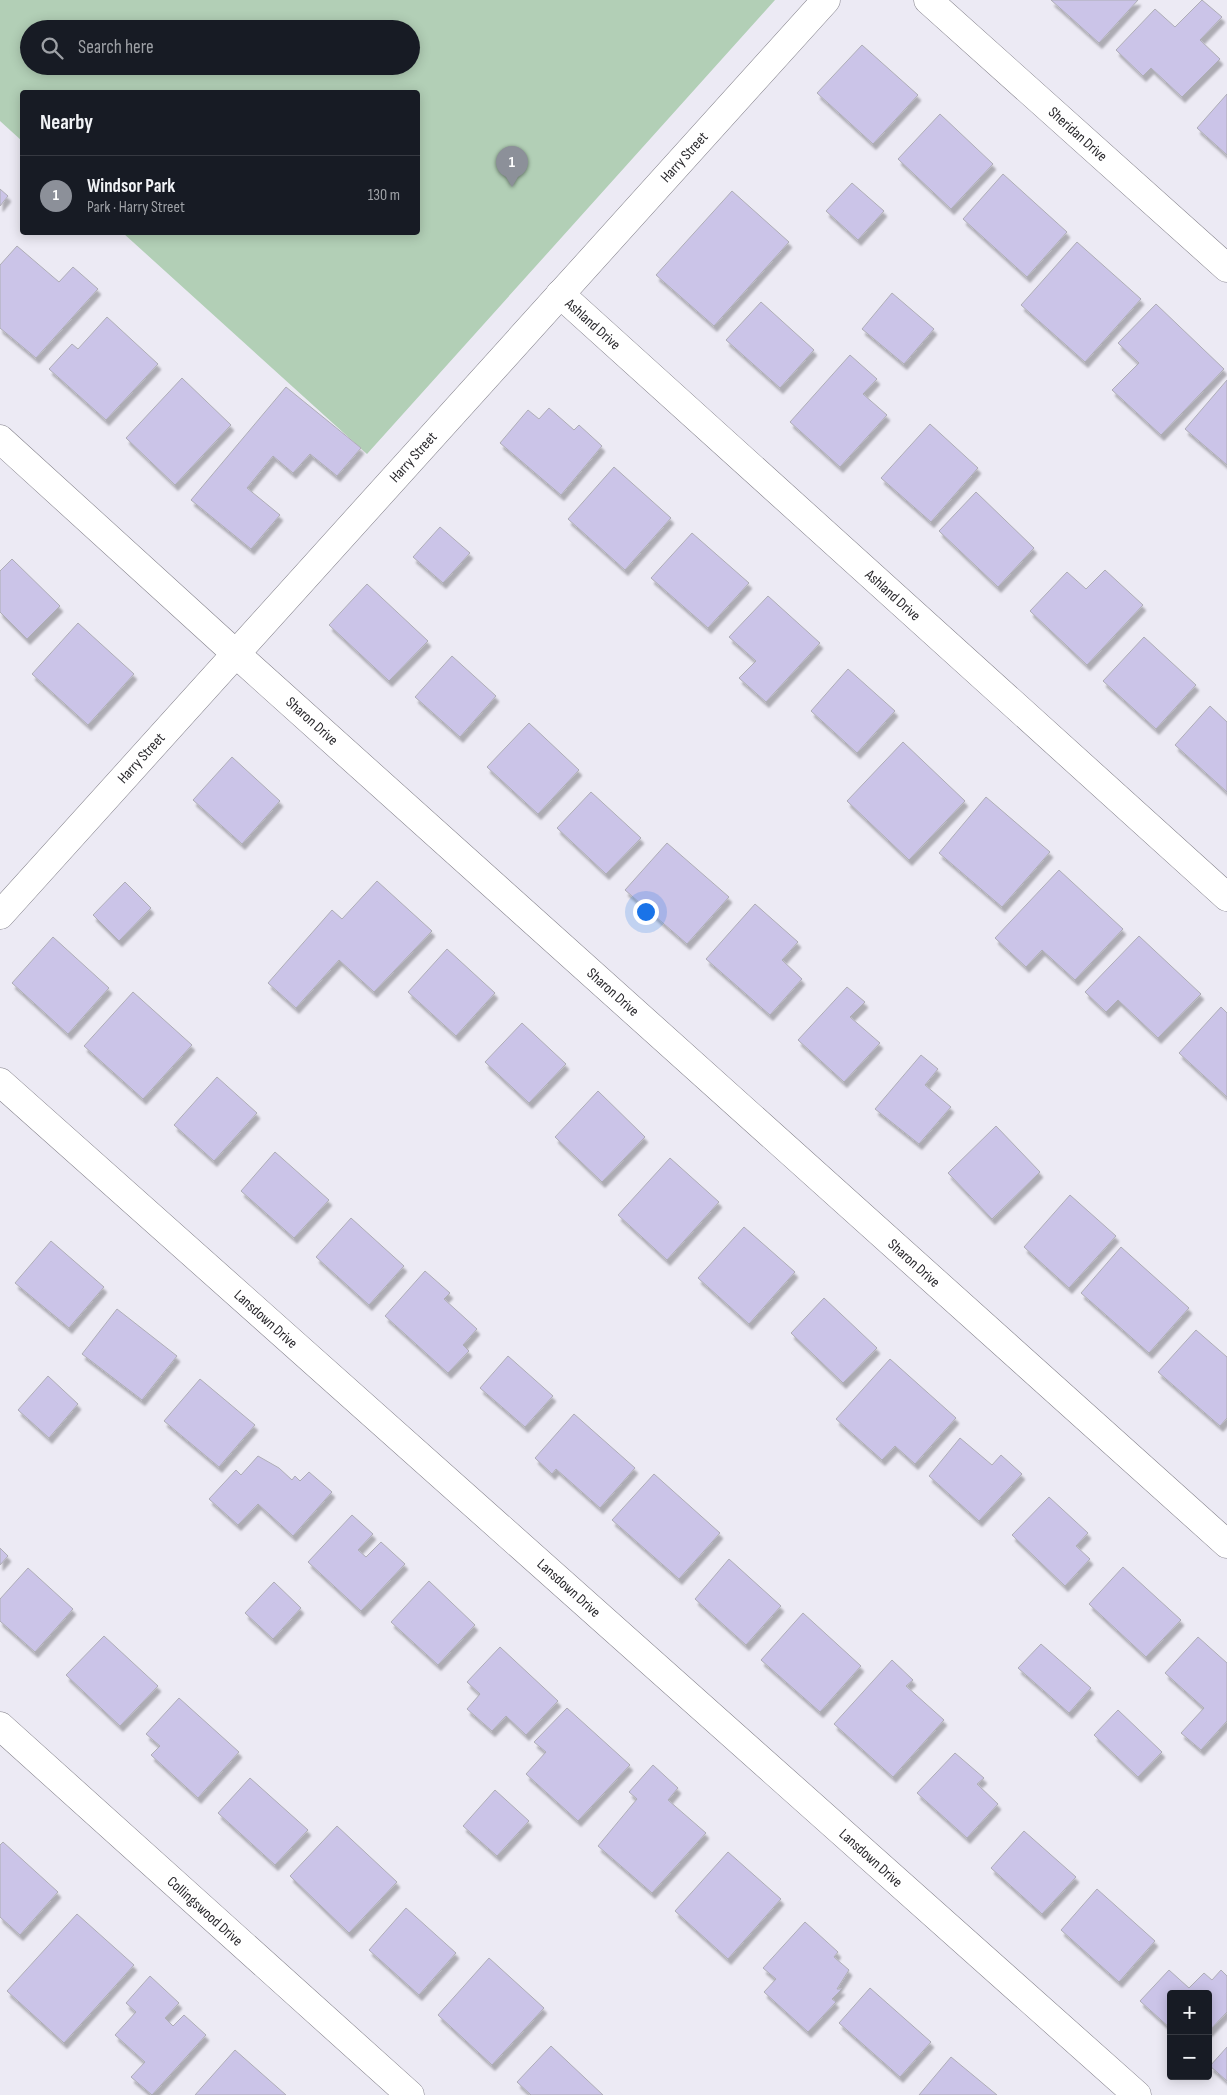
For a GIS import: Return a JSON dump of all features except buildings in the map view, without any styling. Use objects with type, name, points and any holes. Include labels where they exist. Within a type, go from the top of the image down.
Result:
[{"type":"street","name":"Harry Street","points":[[0,915],[826,0]]},
{"type":"street","name":"Sheridan Drive","points":[[928,0],[1227,268]]},
{"type":"street","name":"Ashland Drive","points":[[560,294],[1227,896]]},
{"type":"street","name":"Sharon Drive","points":[[0,439],[1227,1544]]},
{"type":"street","name":"Lansdown Drive","points":[[0,1082],[1137,2095]]},
{"type":"street","name":"Collingswood Drive","points":[[0,1726],[410,2095]]},
{"type":"green space","points":[[0,0],[775,0],[367,454],[125,235],[420,235],[420,90],[20,90],[20,139],[0,121]]},
{"type":"place","name":"Windsor Park","points":[[512,187]]}]
